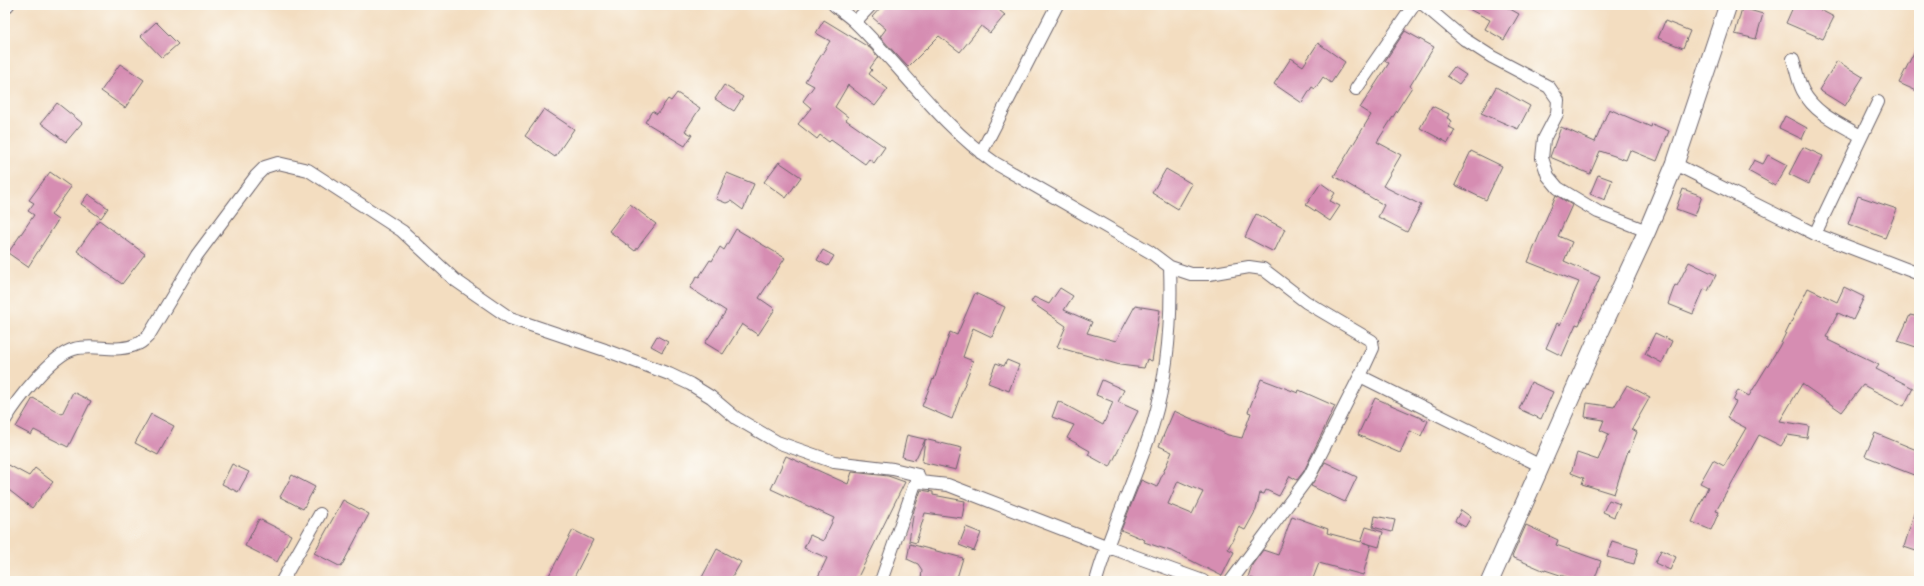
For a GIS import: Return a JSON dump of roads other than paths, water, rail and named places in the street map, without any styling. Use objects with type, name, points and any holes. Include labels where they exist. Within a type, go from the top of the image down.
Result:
[{"type":"street","points":[[5,8],[8,5]]},
{"type":"street","points":[[834,5],[855,22],[934,109],[981,153],[1150,252],[1170,267],[1191,274],[1209,274],[1249,267],[1263,269],[1272,274],[1306,302],[1372,341],[1373,348],[1310,475],[1231,581]]},
{"type":"street","points":[[855,22],[871,5]]},
{"type":"street","points":[[981,153],[1057,5]]},
{"type":"street","points":[[1356,89],[1414,5]]},
{"type":"street","points":[[1424,5],[1464,39],[1549,87],[1558,100],[1557,114],[1544,139],[1542,158],[1548,176],[1558,188],[1598,212],[1647,231]]},
{"type":"street","points":[[1490,581],[1540,466],[1647,231],[1675,164],[1728,5]]},
{"type":"street","points":[[1793,59],[1802,91],[1813,105],[1829,119],[1861,136]]},
{"type":"street","points":[[1815,234],[1878,102]]},
{"type":"street","points":[[5,420],[22,396],[60,355],[74,349],[115,349],[138,344],[149,334],[197,255],[256,176],[266,167],[278,163],[308,170],[402,231],[455,280],[510,318],[605,350],[669,374],[690,384],[711,397],[736,418],[757,431],[797,449],[834,462],[893,469],[918,475]]},
{"type":"street","points":[[1675,164],[1815,234],[1919,274]]},
{"type":"street","points":[[1096,581],[1106,546],[1153,424],[1160,395],[1170,330],[1170,267]]},
{"type":"street","points":[[1360,376],[1540,466]]},
{"type":"street","points":[[918,475],[920,482],[948,485],[1106,546],[1204,581]]},
{"type":"street","points":[[881,581],[918,475]]},
{"type":"street","points":[[282,581],[320,514]]}]
